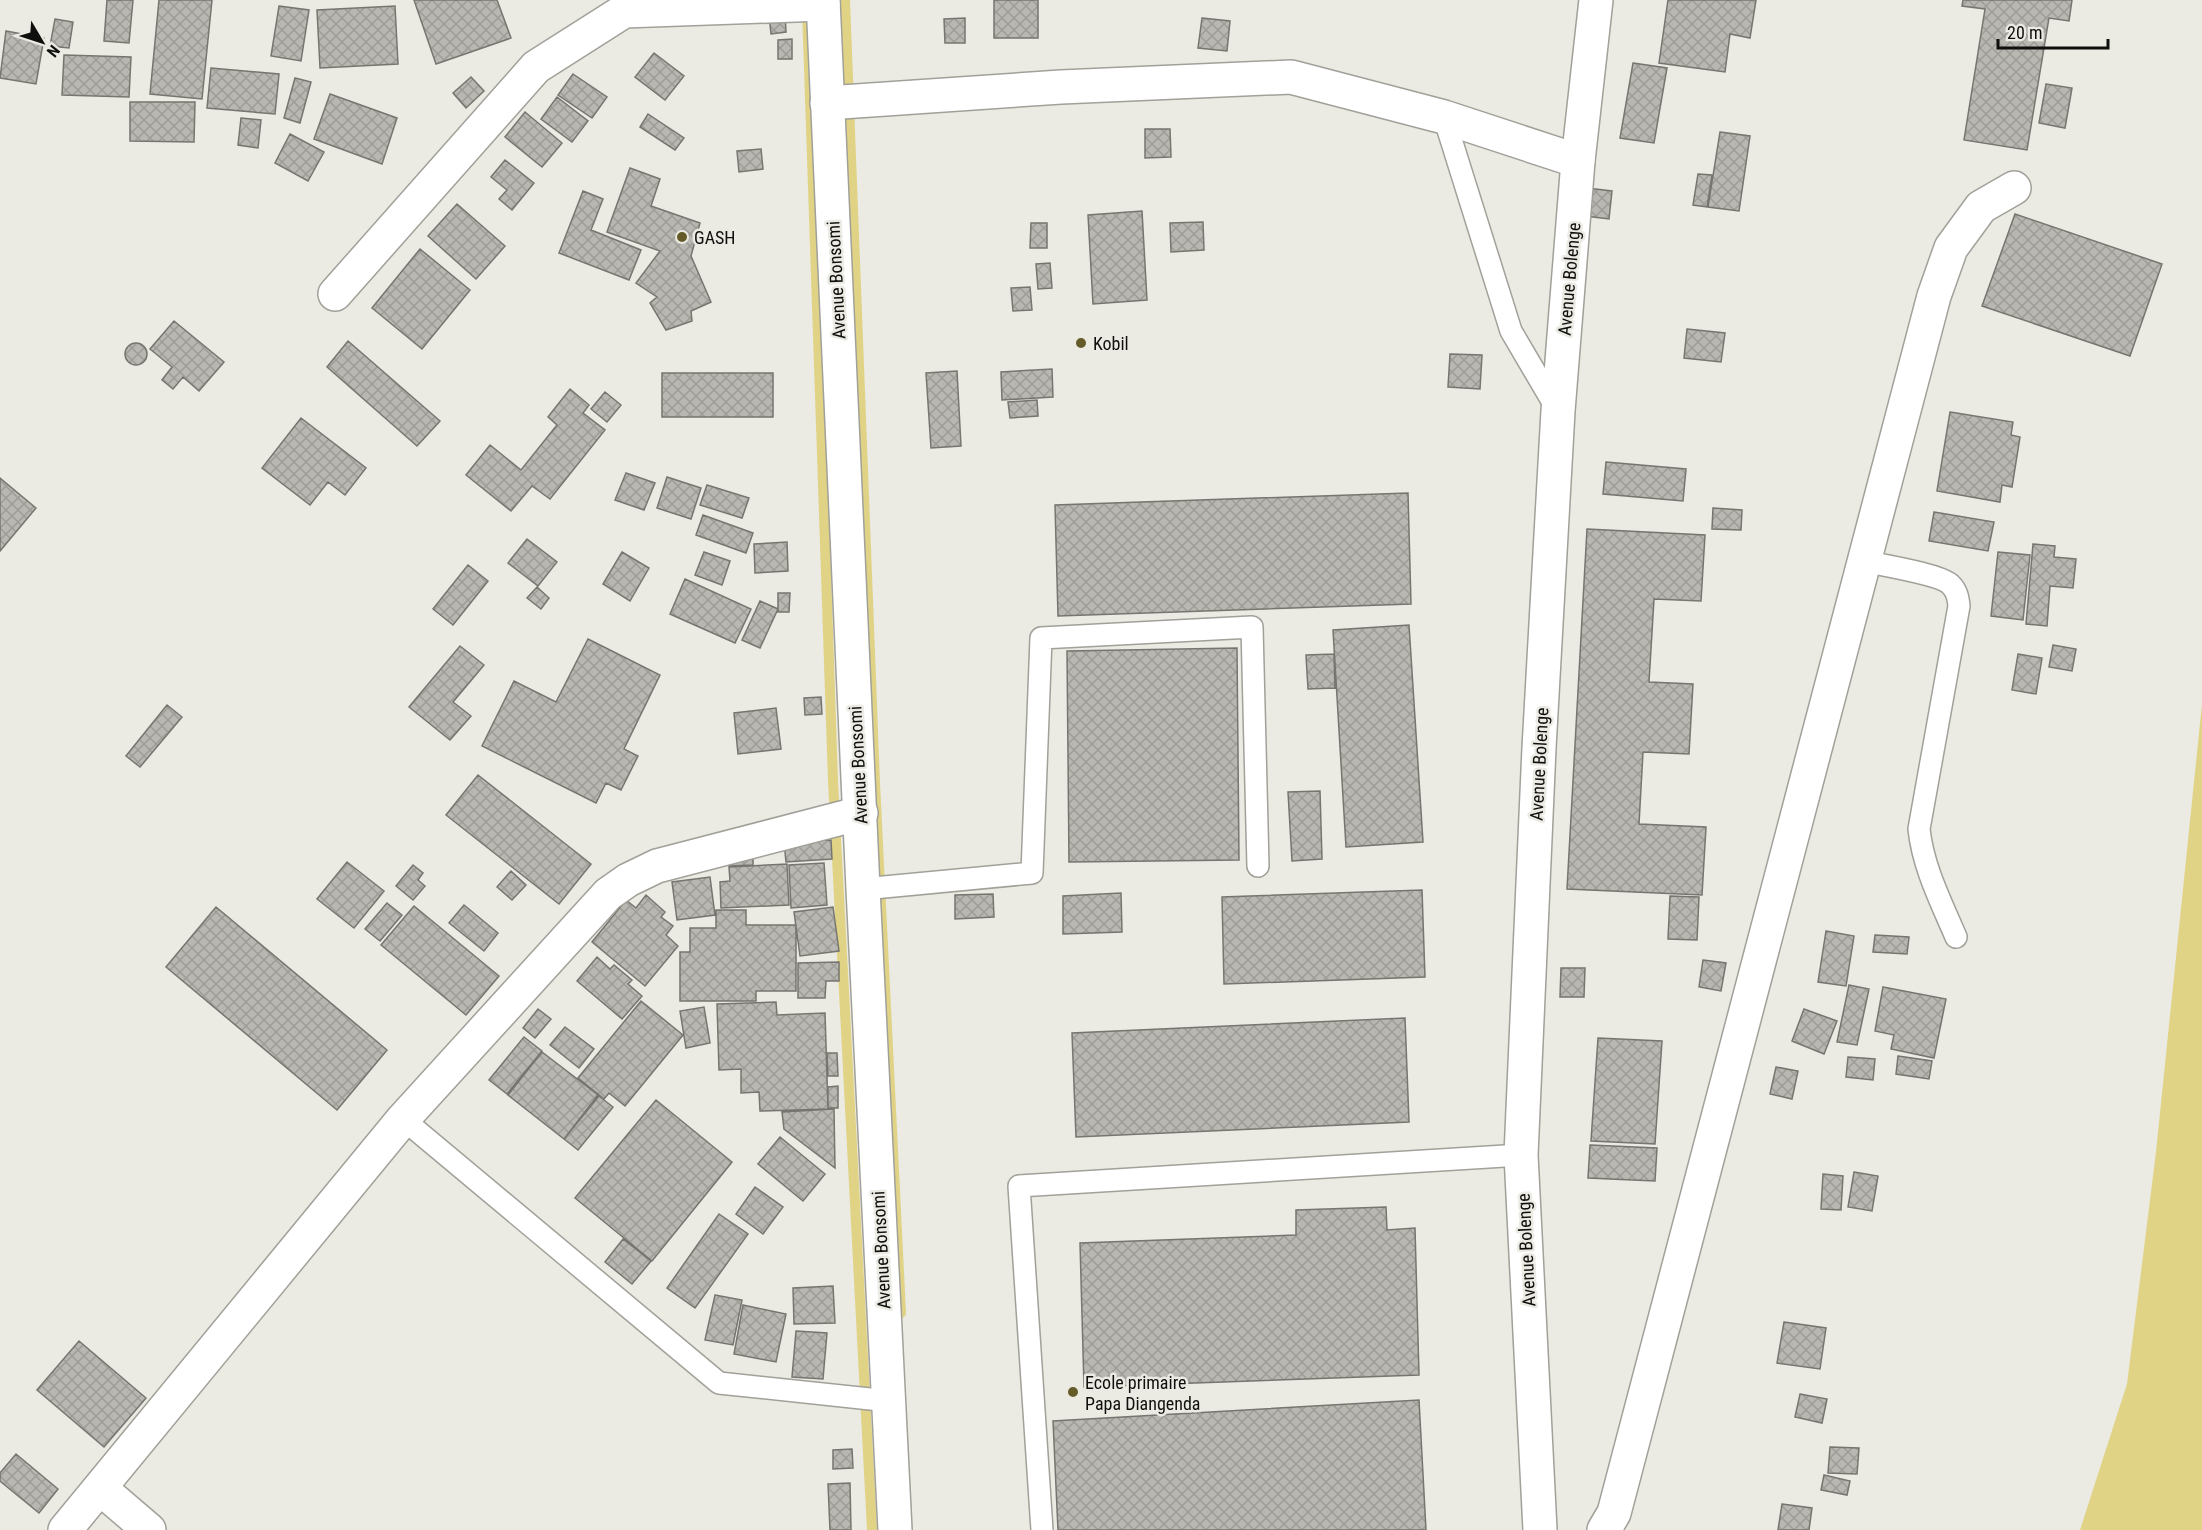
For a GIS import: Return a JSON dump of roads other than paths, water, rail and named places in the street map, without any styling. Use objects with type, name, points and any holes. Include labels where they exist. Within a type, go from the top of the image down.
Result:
[{"type":"street","name":"Avenue Bolenge","points":[[1540,1530],[1521,1155],[1558,411],[1578,161],[1596,0]]},
{"type":"street","points":[[335,294],[536,67],[624,11],[823,2]]},
{"type":"street","name":"Avenue Bonsomi","points":[[823,2],[863,890],[895,1530]]},
{"type":"street","points":[[827,103],[1061,87],[1291,77],[1444,117],[1578,161]]},
{"type":"street","points":[[1604,1530],[1614,1513],[1617,1502],[1934,296],[1951,248],[1982,207],[2014,188]]},
{"type":"street","points":[[65,1530],[404,1119],[608,894],[628,880],[657,866],[861,813]]},
{"type":"street","points":[[100,1488],[149,1530]]},
{"type":"lane","points":[[1444,117],[1511,331],[1558,411]]},
{"type":"lane","points":[[1864,561],[1937,578],[1949,583],[1958,595],[1959,606],[1919,829],[1925,865],[1956,937]]},
{"type":"lane","points":[[863,890],[1032,873],[1041,638],[1252,627],[1257,866]]},
{"type":"lane","points":[[404,1119],[718,1383],[889,1401]]},
{"type":"lane","points":[[1042,1530],[1020,1185],[1521,1155]]},
{"type":"waterway","points":[[845,0],[875,783],[901,1313]]},
{"type":"waterway","points":[[807,9],[833,781],[872,1530]]},
{"type":"place","name":"GASH","points":[[682,237]]},
{"type":"place","name":"Kobil","points":[[1081,343]]},
{"type":"place","name":"Ecole primaire Papa Diangenda","points":[[1073,1392]]}]
